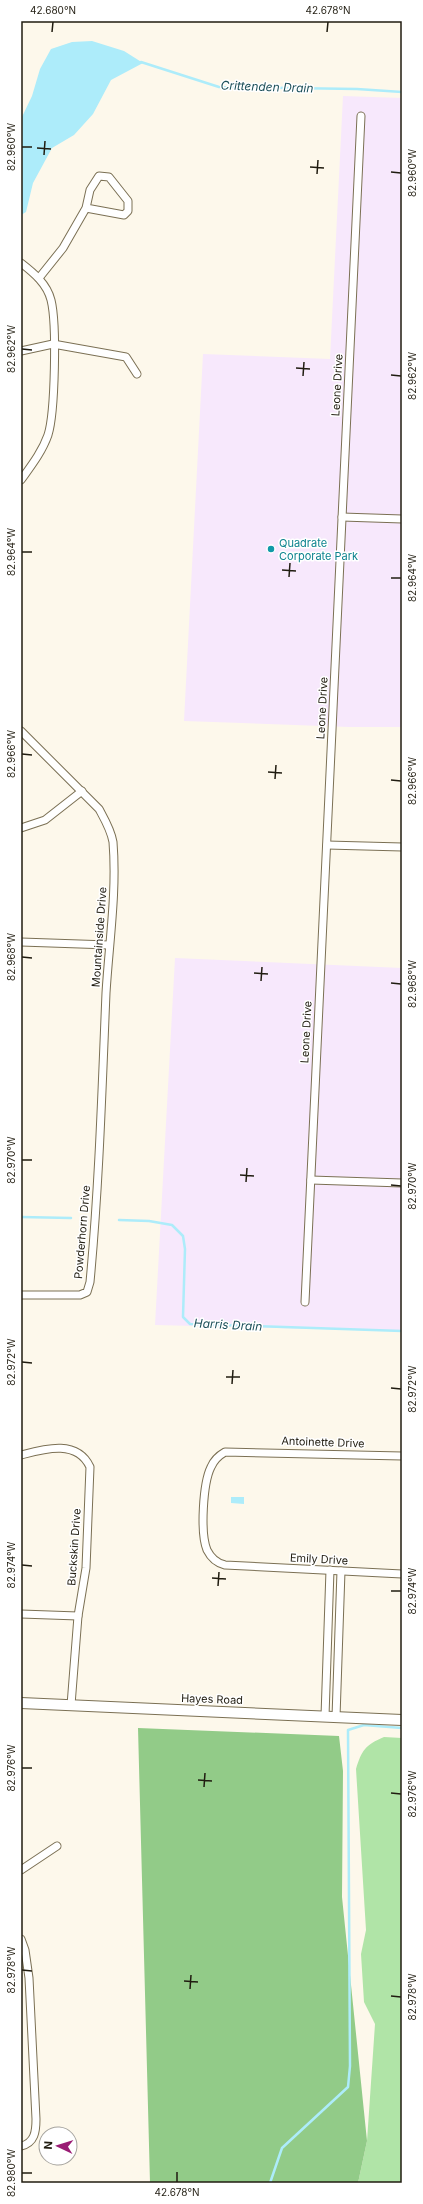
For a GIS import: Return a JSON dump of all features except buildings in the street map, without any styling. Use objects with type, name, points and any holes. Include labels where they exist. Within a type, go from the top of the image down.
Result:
[{"type":"street","name":"Leone Drive","points":[[305,1302],[361,116]]},
{"type":"street","points":[[39,278],[63,248],[86,208],[90,190],[100,176],[109,177],[128,201],[128,211],[124,215],[86,208]]},
{"type":"street","points":[[21,263],[39,278],[51,300],[53,344],[53,410],[48,435],[37,458],[21,480]]},
{"type":"street","points":[[21,351],[53,344],[126,357],[136,374]]},
{"type":"street","points":[[342,516],[402,518]]},
{"type":"street","name":"Mountainside Drive","points":[[21,731],[99,809],[108,824],[112,841],[114,884],[109,945],[97,1179]]},
{"type":"street","points":[[21,828],[45,820],[82,791]]},
{"type":"street","points":[[327,845],[402,847]]},
{"type":"street","points":[[21,942],[109,945]]},
{"type":"street","name":"Powderhorn Drive","points":[[21,1295],[80,1296],[87,1292],[96,1219],[97,1179]]},
{"type":"street","points":[[311,1180],[402,1183]]},
{"type":"street","name":"Buckskin Drive","points":[[21,1455],[43,1449],[63,1448],[80,1453],[90,1467],[86,1568],[78,1616],[72,1705]]},
{"type":"street","name":"Antoinette Drive","points":[[234,1565],[218,1563],[211,1557],[206,1548],[204,1502],[207,1476],[217,1457],[225,1452],[244,1451],[402,1456]]},
{"type":"street","name":"Emily Drive","points":[[234,1565],[402,1574]]},
{"type":"street","points":[[325,1716],[330,1570]]},
{"type":"street","points":[[336,1716],[342,1571]]},
{"type":"street","points":[[21,1614],[78,1616]]},
{"type":"street","points":[[328,1636],[339,1636]]},
{"type":"street","name":"Hayes Road","points":[[21,1703],[402,1720]]},
{"type":"street","points":[[21,1870],[57,1846]]},
{"type":"street","points":[[21,1939],[27,1960],[29,1978],[36,2119],[34,2137],[31,2141],[21,2146]]},
{"type":"shaded area","name":"Quadrate Corporate Park","points":[[343,96],[402,98],[402,727],[349,727],[184,721],[203,354],[330,359]]},
{"type":"shaded area","points":[[175,958],[402,968],[402,1331],[155,1325]]},
{"type":"green space","points":[[138,1728],[339,1736],[343,1771],[342,1897],[367,2141],[358,2183],[150,2183]]},
{"type":"green space","points":[[384,1737],[402,1738],[402,2183],[358,2183],[367,2141],[375,2024],[364,2002],[361,1954],[366,1930],[356,1769],[360,1757],[365,1749],[372,1743]]},
{"type":"water","points":[[92,41],[124,51],[143,63],[111,80],[93,114],[74,135],[52,148],[33,183],[26,212],[21,215],[21,119],[32,96],[40,69],[51,49],[72,42]]},
{"type":"water","points":[[231,1497],[244,1497],[244,1504],[231,1503]]},
{"type":"waterway","name":"Crittenden Drain","points":[[141,62],[219,87],[357,89],[402,92]]},
{"type":"waterway","name":"Harris Drain","points":[[21,1217],[71,1218]]},
{"type":"waterway","name":"Harris Drain","points":[[119,1220],[149,1221],[172,1225],[183,1236],[185,1249],[183,1317],[190,1324],[402,1331]]},
{"type":"waterway","points":[[270,2183],[282,2148],[348,2087],[350,2066],[348,1730],[364,1725],[402,1728]]},
{"type":"place","name":"Quadrate Corporate Park","points":[[271,549]]}]
